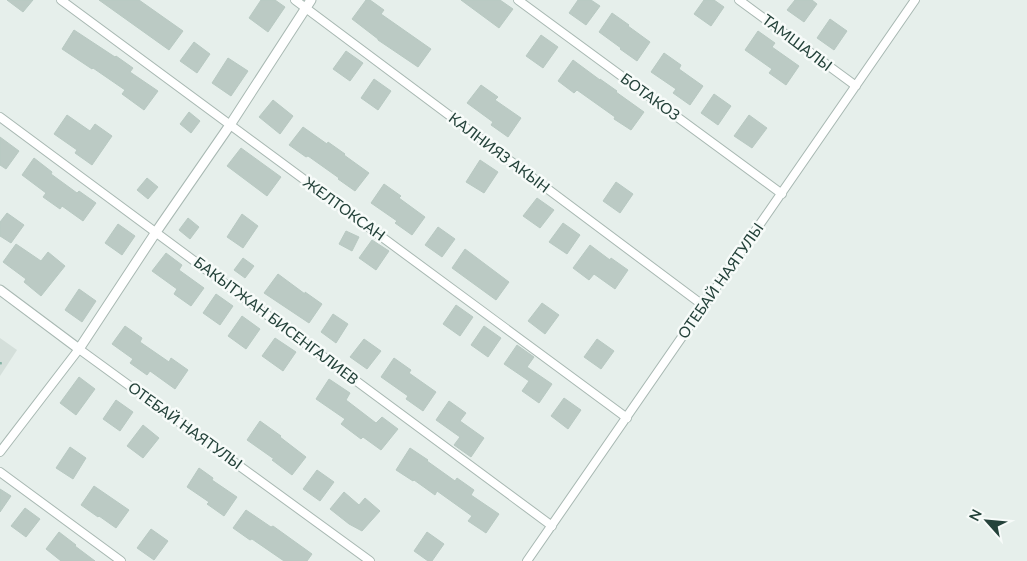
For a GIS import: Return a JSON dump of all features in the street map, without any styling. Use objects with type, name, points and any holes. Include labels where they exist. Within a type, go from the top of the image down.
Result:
[{"type":"street","name":"ЖЕЛТОКСАН","points":[[61,0],[626,418]]},
{"type":"street","name":"КАЛНИЯЗ АКЫН","points":[[295,0],[309,4],[704,306]]},
{"type":"street","name":"БОТАКОЗ","points":[[518,0],[782,194]]},
{"type":"street","name":"ТАМШАЛЫ","points":[[739,0],[856,86]]},
{"type":"street","name":"ОТЕБАЙ НАЯТУЛЫ","points":[[527,561],[915,0]]},
{"type":"street","points":[[0,452],[79,349],[309,4]]},
{"type":"street","name":"БАКЫТЖАН БИСЕНГАЛИЕВ","points":[[0,117],[552,526]]},
{"type":"street","name":"ОТЕБАЙ НАЯТУЛЫ","points":[[0,290],[370,561]]},
{"type":"street","points":[[0,472],[121,561]]},
{"type":"shaded area","points":[[0,338],[17,350],[0,376]]},
{"type":"building","points":[[7,0],[33,0],[23,12]]},
{"type":"building","points":[[99,0],[139,0],[183,31],[169,50]]},
{"type":"building","points":[[261,0],[275,0],[285,7],[268,32],[249,18]]},
{"type":"building","points":[[366,0],[370,0],[384,10],[381,14],[431,49],[418,67],[378,40],[352,19]]},
{"type":"building","points":[[461,0],[500,0],[513,9],[499,28]]},
{"type":"building","points":[[578,0],[591,0],[600,6],[586,25],[569,13]]},
{"type":"building","points":[[704,0],[714,0],[724,7],[711,26],[694,14]]},
{"type":"building","points":[[795,0],[812,0],[817,4],[804,22],[787,10]]},
{"type":"building","points":[[612,13],[650,42],[637,61],[599,32]]},
{"type":"building","points":[[830,19],[847,31],[834,50],[817,38]]},
{"type":"building","points":[[74,30],[133,68],[130,72],[158,91],[144,110],[122,94],[125,90],[62,49]]},
{"type":"building","points":[[758,31],[775,43],[772,47],[799,66],[786,85],[769,73],[772,69],[745,50]]},
{"type":"building","points":[[541,35],[558,47],[543,68],[526,56]]},
{"type":"building","points":[[194,42],[210,54],[197,73],[180,61]]},
{"type":"building","points":[[346,51],[363,63],[350,81],[333,69]]},
{"type":"building","points":[[664,53],[681,65],[679,69],[703,86],[690,105],[673,93],[676,89],[651,72]]},
{"type":"building","points":[[228,58],[248,71],[231,96],[212,83]]},
{"type":"building","points":[[573,60],[644,112],[631,130],[577,90],[574,93],[558,81]]},
{"type":"building","points":[[374,79],[391,91],[378,110],[361,98]]},
{"type":"building","points":[[481,85],[498,97],[495,100],[521,118],[508,137],[491,125],[493,122],[467,103]]},
{"type":"building","points":[[714,94],[731,106],[718,125],[701,113]]},
{"type":"building","points":[[273,100],[293,116],[280,134],[259,117]]},
{"type":"building","points":[[189,112],[200,121],[191,133],[180,124]]},
{"type":"building","points":[[67,115],[90,131],[95,124],[112,136],[92,165],[75,153],[77,150],[54,134]]},
{"type":"building","points":[[749,115],[767,128],[752,148],[734,136]]},
{"type":"building","points":[[303,127],[327,144],[328,142],[369,173],[355,191],[308,156],[306,157],[289,145]]},
{"type":"building","points":[[0,137],[19,151],[6,169],[0,165]]},
{"type":"building","points":[[241,148],[281,177],[267,196],[227,166]]},
{"type":"building","points":[[34,158],[52,172],[51,174],[77,193],[79,191],[96,203],[83,221],[62,206],[60,209],[43,197],[46,193],[22,175]]},
{"type":"building","points":[[480,160],[498,172],[484,193],[466,182]]},
{"type":"building","points":[[147,178],[158,187],[148,199],[137,190]]},
{"type":"building","points":[[616,182],[633,194],[620,213],[603,201]]},
{"type":"building","points":[[384,184],[401,196],[399,198],[425,217],[412,235],[395,223],[397,221],[371,203]]},
{"type":"building","points":[[537,198],[554,210],[540,228],[523,216]]},
{"type":"building","points":[[7,213],[24,225],[11,243],[0,236],[0,222]]},
{"type":"building","points":[[242,214],[258,226],[243,248],[227,237]]},
{"type":"building","points":[[188,218],[199,227],[190,239],[179,230]]},
{"type":"building","points":[[563,223],[580,235],[567,254],[549,242]]},
{"type":"building","points":[[118,224],[135,236],[122,255],[105,243]]},
{"type":"building","points":[[438,227],[455,239],[442,257],[425,245]]},
{"type":"building","points":[[346,231],[359,237],[352,251],[339,244]]},
{"type":"building","points":[[372,240],[389,251],[376,270],[359,258]]},
{"type":"building","points":[[16,244],[41,261],[48,252],[65,266],[41,296],[24,282],[26,279],[3,262]]},
{"type":"building","points":[[590,245],[610,260],[611,258],[628,270],[615,289],[594,274],[589,280],[573,268]]},
{"type":"building","points":[[465,249],[509,282],[496,300],[452,268]]},
{"type":"building","points":[[166,253],[182,265],[179,270],[204,288],[191,306],[174,294],[177,289],[152,271]]},
{"type":"building","points":[[243,258],[254,266],[245,278],[234,270]]},
{"type":"building","points":[[278,274],[322,304],[309,323],[264,293]]},
{"type":"building","points":[[79,289],[96,301],[82,322],[65,310]]},
{"type":"building","points":[[216,294],[233,306],[220,325],[203,313]]},
{"type":"building","points":[[542,303],[559,315],[545,334],[528,321]]},
{"type":"building","points":[[456,305],[473,317],[460,336],[443,324]]},
{"type":"building","points":[[333,314],[348,324],[336,343],[321,332]]},
{"type":"building","points":[[242,316],[260,329],[246,349],[228,336]]},
{"type":"building","points":[[125,326],[142,338],[140,342],[169,362],[171,358],[188,370],[175,389],[150,371],[147,375],[130,363],[133,359],[112,344]]},
{"type":"building","points":[[484,326],[501,338],[488,357],[471,345]]},
{"type":"building","points":[[275,338],[296,352],[283,371],[262,356]]},
{"type":"building","points":[[364,339],[381,351],[367,369],[350,357]]},
{"type":"building","points":[[597,339],[614,351],[601,369],[584,357]]},
{"type":"building","points":[[517,345],[534,357],[527,367],[552,384],[539,403],[522,391],[529,381],[504,364]]},
{"type":"building","points":[[394,358],[411,370],[409,373],[436,392],[423,411],[406,399],[408,396],[381,377]]},
{"type":"building","points":[[79,377],[95,389],[76,415],[60,403]]},
{"type":"building","points":[[329,379],[350,393],[346,400],[376,423],[382,417],[398,429],[381,450],[363,437],[361,439],[341,424],[345,419],[316,399]]},
{"type":"building","points":[[564,398],[581,410],[568,429],[551,416]]},
{"type":"building","points":[[116,400],[133,412],[120,431],[103,419]]},
{"type":"building","points":[[449,401],[466,413],[460,421],[484,438],[471,457],[454,445],[460,437],[436,420]]},
{"type":"building","points":[[260,421],[306,457],[292,475],[272,460],[274,459],[247,440]]},
{"type":"building","points":[[143,425],[159,438],[143,458],[127,446]]},
{"type":"building","points":[[70,447],[86,458],[73,479],[56,468]]},
{"type":"building","points":[[410,448],[455,481],[457,478],[474,490],[471,495],[499,514],[486,533],[468,521],[472,516],[437,491],[435,495],[396,470]]},
{"type":"building","points":[[199,468],[213,478],[212,480],[237,497],[224,516],[207,504],[209,502],[187,487]]},
{"type":"building","points":[[317,470],[334,482],[320,501],[303,489]]},
{"type":"building","points":[[94,486],[129,510],[116,528],[81,505]]},
{"type":"building","points":[[0,489],[11,496],[0,512]]},
{"type":"building","points":[[344,492],[359,505],[365,498],[380,511],[362,531],[349,524],[330,509]]},
{"type":"building","points":[[25,508],[40,519],[26,537],[11,526]]},
{"type":"building","points":[[246,510],[271,527],[273,526],[312,554],[307,561],[284,561],[233,528]]},
{"type":"building","points":[[151,529],[168,541],[154,560],[137,548]]},
{"type":"building","points":[[59,532],[95,561],[61,561],[46,549]]},
{"type":"building","points":[[427,532],[444,544],[432,561],[428,561],[414,551]]}]
